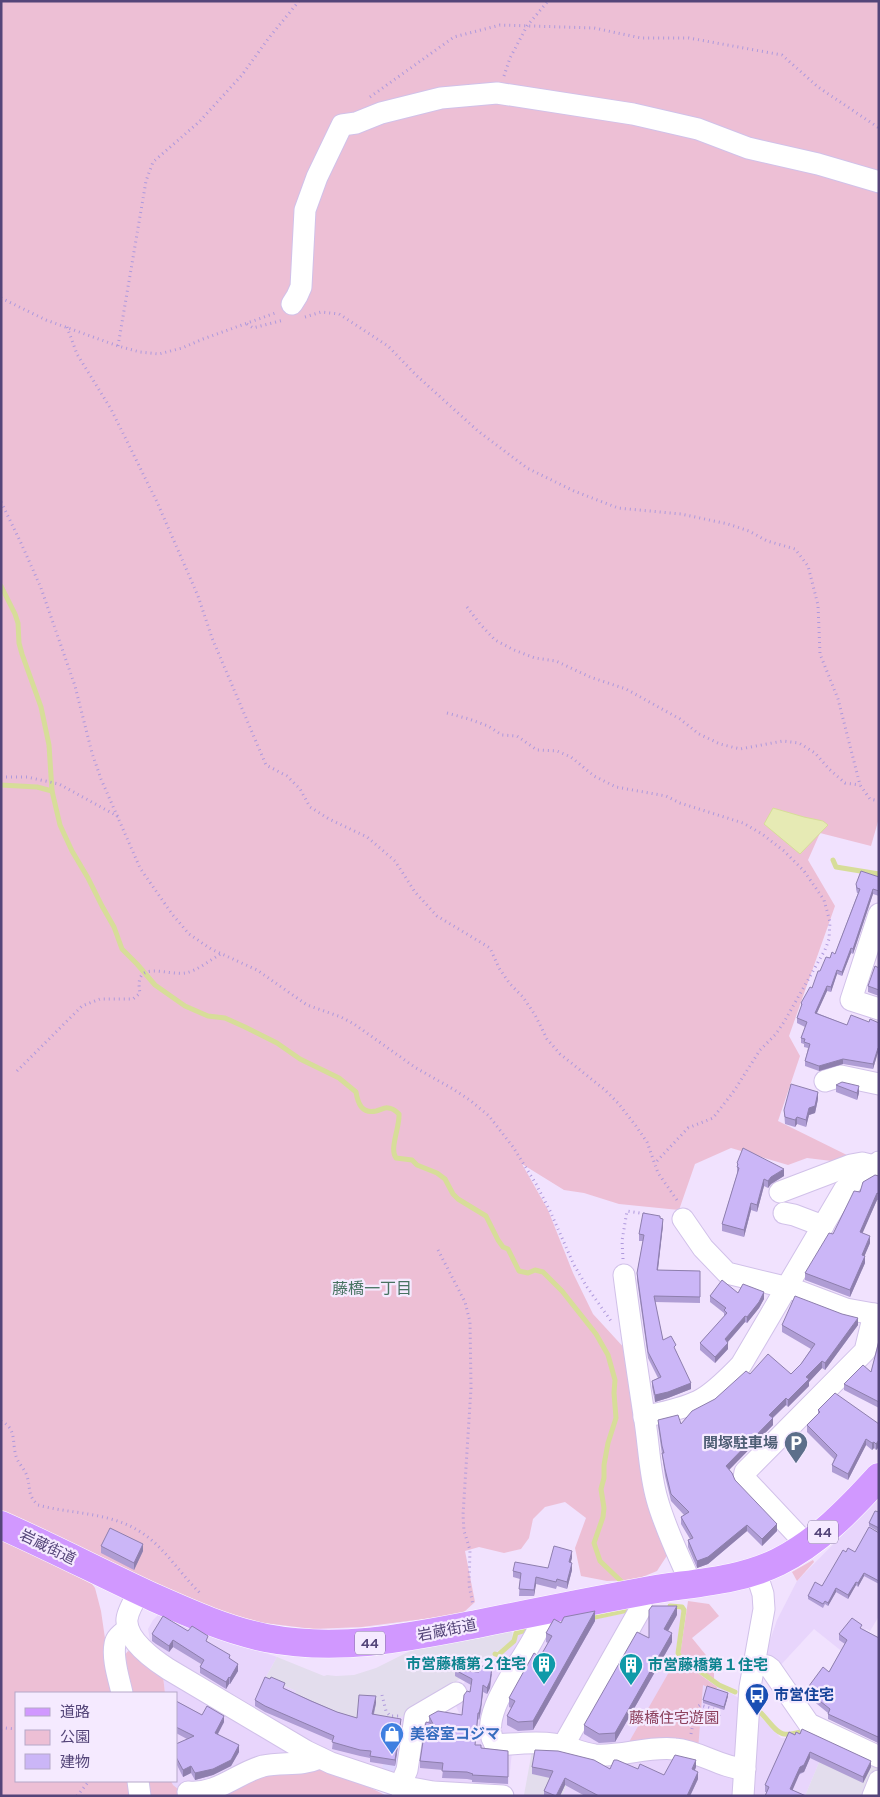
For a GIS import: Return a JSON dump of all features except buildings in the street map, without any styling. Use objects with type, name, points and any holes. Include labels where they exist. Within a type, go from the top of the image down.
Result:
[{"type":"main road","name":"岩蔵街道","points":[[1,1524],[140,1591],[216,1625],[263,1638],[315,1645],[348,1645],[393,1640],[641,1592],[723,1580],[756,1572],[779,1562],[807,1545],[879,1477]]},
{"type":"street","points":[[292,314],[301,287],[305,210],[317,177],[342,125],[356,123],[381,113],[441,98],[497,93],[633,114],[698,129],[748,148],[818,164],[879,182]]},
{"type":"street","points":[[879,914],[851,1000],[879,1009]]},
{"type":"street","points":[[825,1082],[841,1076],[879,1084]]},
{"type":"street","points":[[823,1226],[782,1202],[850,1166],[862,1163],[878,1166]]},
{"type":"street","points":[[644,1416],[684,1407],[702,1399],[711,1381],[741,1365],[844,1190],[860,1175],[878,1166]]},
{"type":"street","points":[[683,1219],[703,1248],[716,1250],[727,1273],[788,1288],[838,1304],[846,1309],[876,1314],[865,1351],[744,1472],[744,1478],[807,1545]]},
{"type":"street","points":[[624,1275],[650,1464],[657,1498],[691,1584]]},
{"type":"street","points":[[743,1796],[749,1694],[764,1609],[763,1594],[756,1572]]},
{"type":"street","points":[[140,1591],[127,1618],[128,1629],[136,1642],[158,1662],[320,1758],[402,1791],[503,1796]]},
{"type":"street","points":[[563,1746],[641,1608],[641,1592]]},
{"type":"street","points":[[540,1612],[538,1628],[496,1706],[490,1732],[492,1740],[496,1745],[550,1743],[594,1755],[661,1748],[683,1750],[736,1768],[745,1769]]},
{"type":"street","points":[[122,1692],[115,1658],[115,1644],[128,1629]]},
{"type":"street","points":[[753,1664],[771,1668],[809,1724],[879,1757]]},
{"type":"street","points":[[402,1791],[415,1717],[450,1702]]},
{"type":"street","points":[[188,1792],[199,1793],[208,1791],[246,1772],[264,1766],[311,1762],[320,1758]]},
{"type":"street","points":[[873,1796],[879,1781]]},
{"type":"street","points":[[138,1782],[140,1796]]},
{"type":"path","points":[[118,346],[146,181],[154,162],[199,122],[242,76],[268,39],[299,1]]},
{"type":"path","points":[[497,93],[510,58],[527,26],[548,1]]},
{"type":"path","points":[[369,98],[454,37],[500,25],[594,28],[641,38],[688,38],[782,55],[818,86],[879,128]]},
{"type":"path","points":[[1,298],[46,320],[118,346],[140,352],[159,354],[182,348],[202,338],[272,315],[321,312],[339,314],[388,346],[416,375],[485,436],[527,468],[574,492],[618,508],[680,514],[728,524],[749,531],[767,541],[795,549],[808,566],[818,605],[820,654],[838,699],[860,785],[870,799],[879,801]]},
{"type":"path","points":[[247,324],[254,328],[292,314]]},
{"type":"path","points":[[67,327],[77,354],[111,410],[157,502],[198,596],[212,638],[266,765],[287,776],[300,789],[310,807],[329,819],[367,837],[395,861],[414,892],[437,916],[490,948],[499,968],[510,984],[524,997],[536,1015],[547,1039],[560,1054],[618,1103],[647,1142],[656,1162],[658,1173],[682,1207],[683,1219],[627,1211],[622,1241],[624,1275]]},
{"type":"path","points":[[1,502],[41,588],[75,686],[95,762],[140,868],[172,914],[189,934],[221,954],[257,970],[307,1005],[341,1016],[416,1068],[465,1097],[489,1116],[513,1147],[536,1184],[574,1265],[587,1287],[622,1334],[633,1341]]},
{"type":"path","points":[[467,607],[495,640],[535,658],[556,661],[590,677],[626,689],[680,718],[699,734],[720,744],[740,749],[783,741],[799,743],[815,753],[845,783],[860,785]]},
{"type":"path","points":[[447,713],[488,726],[502,735],[517,736],[537,750],[557,751],[571,757],[594,776],[616,787],[666,796],[680,803],[743,823],[762,834],[784,851],[804,871],[824,900],[830,922],[827,945],[784,1022],[776,1034],[760,1050],[734,1091],[713,1118],[688,1128],[656,1162]]},
{"type":"path","points":[[1,778],[27,777],[59,784],[119,818]]},
{"type":"path","points":[[17,1071],[82,1006],[100,999],[134,999],[140,993],[138,983],[140,977],[150,970],[186,973],[221,954]]},
{"type":"path","points":[[438,1250],[465,1302],[470,1322],[470,1388],[463,1515],[464,1531],[470,1550],[469,1586],[473,1606]]},
{"type":"path","points":[[1,1421],[8,1424],[12,1432],[17,1459],[28,1478],[31,1498],[38,1505],[110,1519],[139,1531],[158,1547],[187,1582],[206,1599]]},
{"type":"path","points":[[382,1695],[386,1711],[390,1716],[410,1714],[415,1717]]},
{"type":"path","points":[[683,1750],[691,1736],[695,1711],[698,1706],[702,1705],[718,1710],[721,1720]]},
{"type":"path","points":[[1,1729],[15,1730]]},
{"type":"path","points":[[77,1796],[88,1782]]},
{"type":"shaded area","points":[[773,808],[823,821],[828,825],[800,854],[764,824]]},
{"type":"shaded area","points":[[879,1498],[879,1616],[870,1631],[866,1629],[844,1653],[814,1629],[777,1669],[765,1655],[777,1620],[797,1581]]},
{"type":"shaded area","points":[[682,1610],[675,1657],[705,1679],[739,1698],[734,1796],[562,1796],[578,1758],[552,1749],[512,1752],[508,1790],[411,1780],[417,1742],[436,1742],[481,1750],[481,1746],[436,1737],[417,1739],[423,1718],[449,1718],[459,1713],[456,1706],[460,1686],[516,1642],[518,1634],[636,1611]]},
{"type":"shaded area","points":[[158,1615],[277,1657],[266,1677],[296,1691],[294,1696],[410,1715],[406,1744],[382,1770],[330,1754],[195,1676],[151,1646],[148,1629]]},
{"type":"shaded area","points":[[512,1628],[513,1640],[410,1715],[362,1725],[294,1696],[296,1691],[266,1677],[277,1657],[324,1676],[354,1675],[376,1668],[427,1645]]},
{"type":"shaded area","points":[[163,1676],[302,1758],[182,1792],[172,1782],[178,1782],[178,1692],[165,1692]]},
{"type":"shaded area","points":[[758,1714],[781,1738],[828,1741],[805,1796],[753,1796]]},
{"type":"shaded area","points":[[387,1740],[406,1744],[394,1774],[382,1770]]},
{"type":"shaded area","points":[[828,1741],[879,1766],[868,1796],[805,1796]]},
{"type":"shaded area","points":[[532,1751],[578,1758],[562,1796],[524,1795]]},
{"type":"green space","points":[[1,1],[879,1],[879,818],[871,846],[820,833],[808,860],[835,906],[789,1036],[800,1056],[778,1121],[855,1159],[848,1163],[807,1158],[788,1165],[731,1148],[695,1164],[679,1210],[619,1204],[584,1193],[564,1190],[522,1164],[548,1210],[573,1273],[593,1314],[627,1351],[668,1554],[657,1571],[635,1580],[607,1581],[581,1576],[575,1548],[586,1518],[565,1502],[545,1507],[533,1519],[529,1538],[521,1549],[504,1553],[479,1547],[465,1551],[475,1602],[464,1612],[454,1615],[362,1627],[313,1629],[247,1621],[216,1613],[1,1511]]},
{"type":"green space","points":[[1,1537],[92,1584],[95,1588],[101,1611],[113,1692],[15,1692],[15,1782],[129,1782],[132,1796],[1,1796]]},
{"type":"green space","points":[[813,1560],[814,1562],[797,1581],[792,1572]]},
{"type":"green space","points":[[688,1601],[709,1604],[719,1616],[692,1638],[714,1665],[714,1679],[680,1655]]},
{"type":"green space","points":[[128,1651],[132,1652],[163,1676],[165,1692],[130,1692],[124,1656]]},
{"type":"green space","name":"藤橋住宅遊園","points":[[677,1658],[717,1687],[716,1691],[703,1685],[698,1750],[625,1749]]},
{"type":"green space","points":[[317,1767],[361,1783],[387,1796],[149,1796],[146,1782],[172,1782],[182,1792],[248,1774]]},
{"type":"waterway","points":[[1,586],[18,623],[19,643],[22,654],[41,707],[49,745],[52,791],[60,825],[72,851],[114,927],[122,949],[155,985],[185,1006],[208,1016],[225,1018],[245,1027],[277,1043],[300,1059],[339,1078],[356,1092],[360,1104],[367,1111],[371,1112],[384,1108],[396,1111],[399,1114],[394,1144],[396,1158],[412,1160],[417,1165],[437,1173],[445,1179],[458,1199],[486,1216],[498,1240],[503,1247],[508,1249],[519,1271],[528,1273],[535,1270],[543,1272],[562,1291],[596,1334],[608,1355],[615,1380],[616,1418],[608,1443],[604,1465],[604,1478],[601,1489],[604,1508],[603,1517],[594,1543],[600,1561],[624,1584]]},
{"type":"waterway","points":[[1,785],[37,787],[52,791]]},
{"type":"waterway","points":[[833,860],[836,867],[879,874]]},
{"type":"waterway","points":[[670,1606],[682,1607],[684,1610],[678,1653],[680,1657],[719,1685],[735,1692]]},
{"type":"waterway","points":[[590,1618],[633,1609]]},
{"type":"waterway","points":[[495,1654],[498,1655],[514,1641],[516,1633],[526,1630]]},
{"type":"waterway","points":[[761,1713],[779,1732],[789,1734],[805,1731]]},
{"type":"place","name":"関塚駐車場","points":[[796,1464]]},
{"type":"place","name":"市営藤橋第２住宅","points":[[544,1685]]},
{"type":"place","name":"市営藤橋第１住宅","points":[[631,1686]]},
{"type":"place","name":"市営住宅","points":[[757,1716]]},
{"type":"place","name":"美容室コジマ","points":[[392,1755]]},
{"type":"district","name":"藤橋一丁目","points":[[372,1288]]}]
